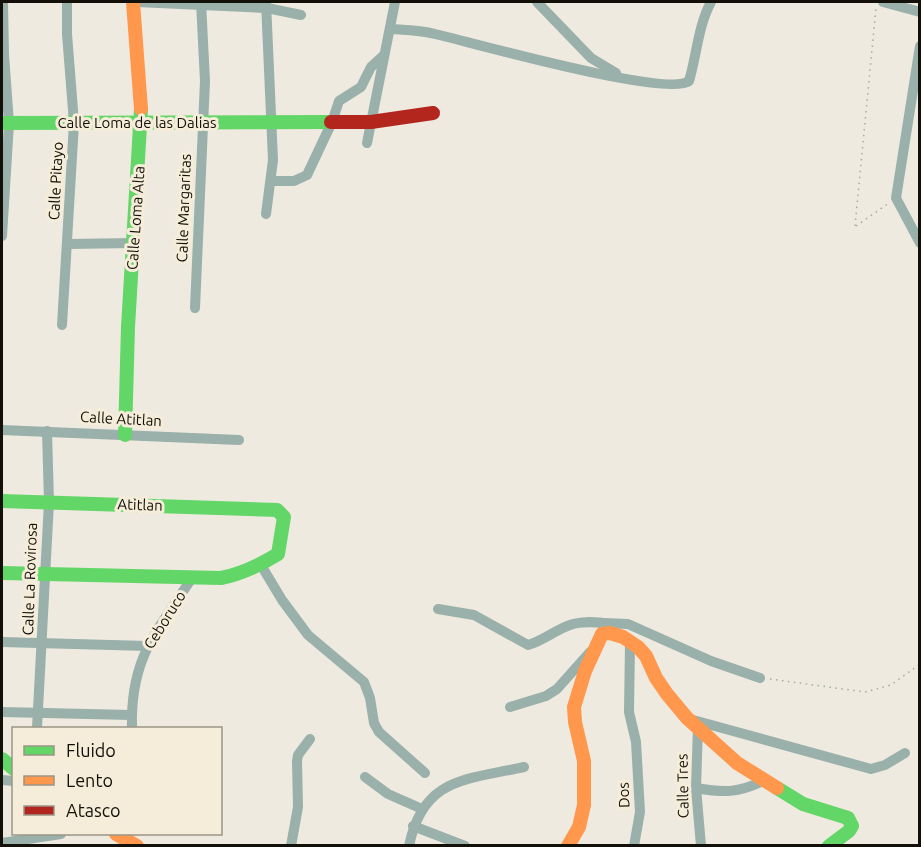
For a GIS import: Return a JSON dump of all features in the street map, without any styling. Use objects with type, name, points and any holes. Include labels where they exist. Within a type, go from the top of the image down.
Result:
[{"type":"street","points":[[2,236],[5,123],[3,2]]},
{"type":"street","name":"Calle Pitayo","points":[[62,325],[74,123],[67,34],[67,2]]},
{"type":"street","points":[[135,2],[266,5],[301,15]]},
{"type":"street","name":"Calle Loma Alta","points":[[125,435],[128,327],[141,123],[135,2]]},
{"type":"street","points":[[367,143],[395,2]]},
{"type":"street","points":[[537,2],[591,57],[621,77]]},
{"type":"street","points":[[390,28],[433,33],[512,54],[621,77],[658,84],[682,85],[688,81],[702,24],[711,2]]},
{"type":"street","points":[[883,2],[920,12]]},
{"type":"street","name":"Calle Margaritas","points":[[195,308],[205,81],[201,3]]},
{"type":"street","points":[[266,5],[273,160],[266,214]]},
{"type":"street","points":[[920,46],[896,198],[920,243]]},
{"type":"street","points":[[271,181],[294,181],[308,175],[339,101],[361,87],[370,67],[383,56]]},
{"type":"street","name":"Calle Loma de las Dalias","points":[[5,123],[371,122],[433,113]]},
{"type":"street","points":[[68,244],[134,243]]},
{"type":"street","name":"Calle Atitlan","points":[[2,430],[239,440]]},
{"type":"street","name":"Calle La Rovirosa","points":[[37,727],[48,502],[47,431]]},
{"type":"street","name":"Atitlan","points":[[2,501],[278,510]]},
{"type":"street","name":"Ceboruco","points":[[132,727],[135,676],[147,645],[192,578],[232,576],[261,565],[278,554],[284,517],[278,510]]},
{"type":"street","points":[[261,565],[282,600],[309,635],[364,682],[370,698],[374,723],[379,732],[425,773]]},
{"type":"street","points":[[2,573],[192,578]]},
{"type":"street","points":[[438,609],[474,615],[528,645],[537,643],[570,625],[582,622],[623,637],[646,656],[656,678],[667,694],[692,722],[737,764],[803,804],[848,818],[852,826],[829,846]]},
{"type":"street","points":[[603,628],[628,624],[711,661],[760,678]]},
{"type":"street","points":[[568,846],[579,827],[584,806],[584,761],[574,707],[603,628]]},
{"type":"street","points":[[2,642],[147,645]]},
{"type":"street","name":"Dos","points":[[630,642],[628,712],[636,742],[640,812],[634,846]]},
{"type":"street","points":[[510,707],[546,696],[557,689],[594,648]]},
{"type":"street","points":[[2,712],[132,715]]},
{"type":"street","points":[[692,722],[871,769],[885,765],[905,753]]},
{"type":"street","name":"Calle Tres","points":[[692,722],[700,846]]},
{"type":"street","points":[[291,846],[298,807],[298,755],[310,739]]},
{"type":"street","points":[[409,846],[413,826],[422,809],[431,796],[441,789],[524,766]]},
{"type":"street","points":[[365,777],[388,794],[422,809]]},
{"type":"street","points":[[696,788],[737,792],[763,781]]},
{"type":"street","points":[[413,826],[465,846]]},
{"type":"street","points":[[2,843],[54,835]]},
{"type":"street","points":[[118,835],[137,846]]},
{"type":"path","points":[[876,2],[855,226],[896,198]]},
{"type":"path","points":[[760,678],[865,692],[891,685],[920,664]]},
{"type":"traffic: fast","points":[[125,435],[128,327],[141,109]]},
{"type":"traffic: fast","points":[[2,123],[331,122]]},
{"type":"traffic: fast","points":[[2,501],[277,510],[284,517],[278,554],[251,569],[221,578],[2,573]]},
{"type":"traffic: fast","points":[[2,759],[12,767]]},
{"type":"traffic: fast","points":[[777,788],[803,804],[848,818],[852,826],[849,831],[829,846]]},
{"type":"traffic: slow","points":[[133,2],[141,109]]},
{"type":"traffic: slow","points":[[568,846],[579,827],[584,805],[584,761],[574,707],[585,671],[602,634],[610,633],[623,637],[638,647],[646,656],[656,678],[667,694],[687,718],[737,763],[777,788]]},
{"type":"traffic: slow","points":[[118,835],[137,846]]},
{"type":"traffic: jam","points":[[331,122],[371,122],[433,113]]}]
